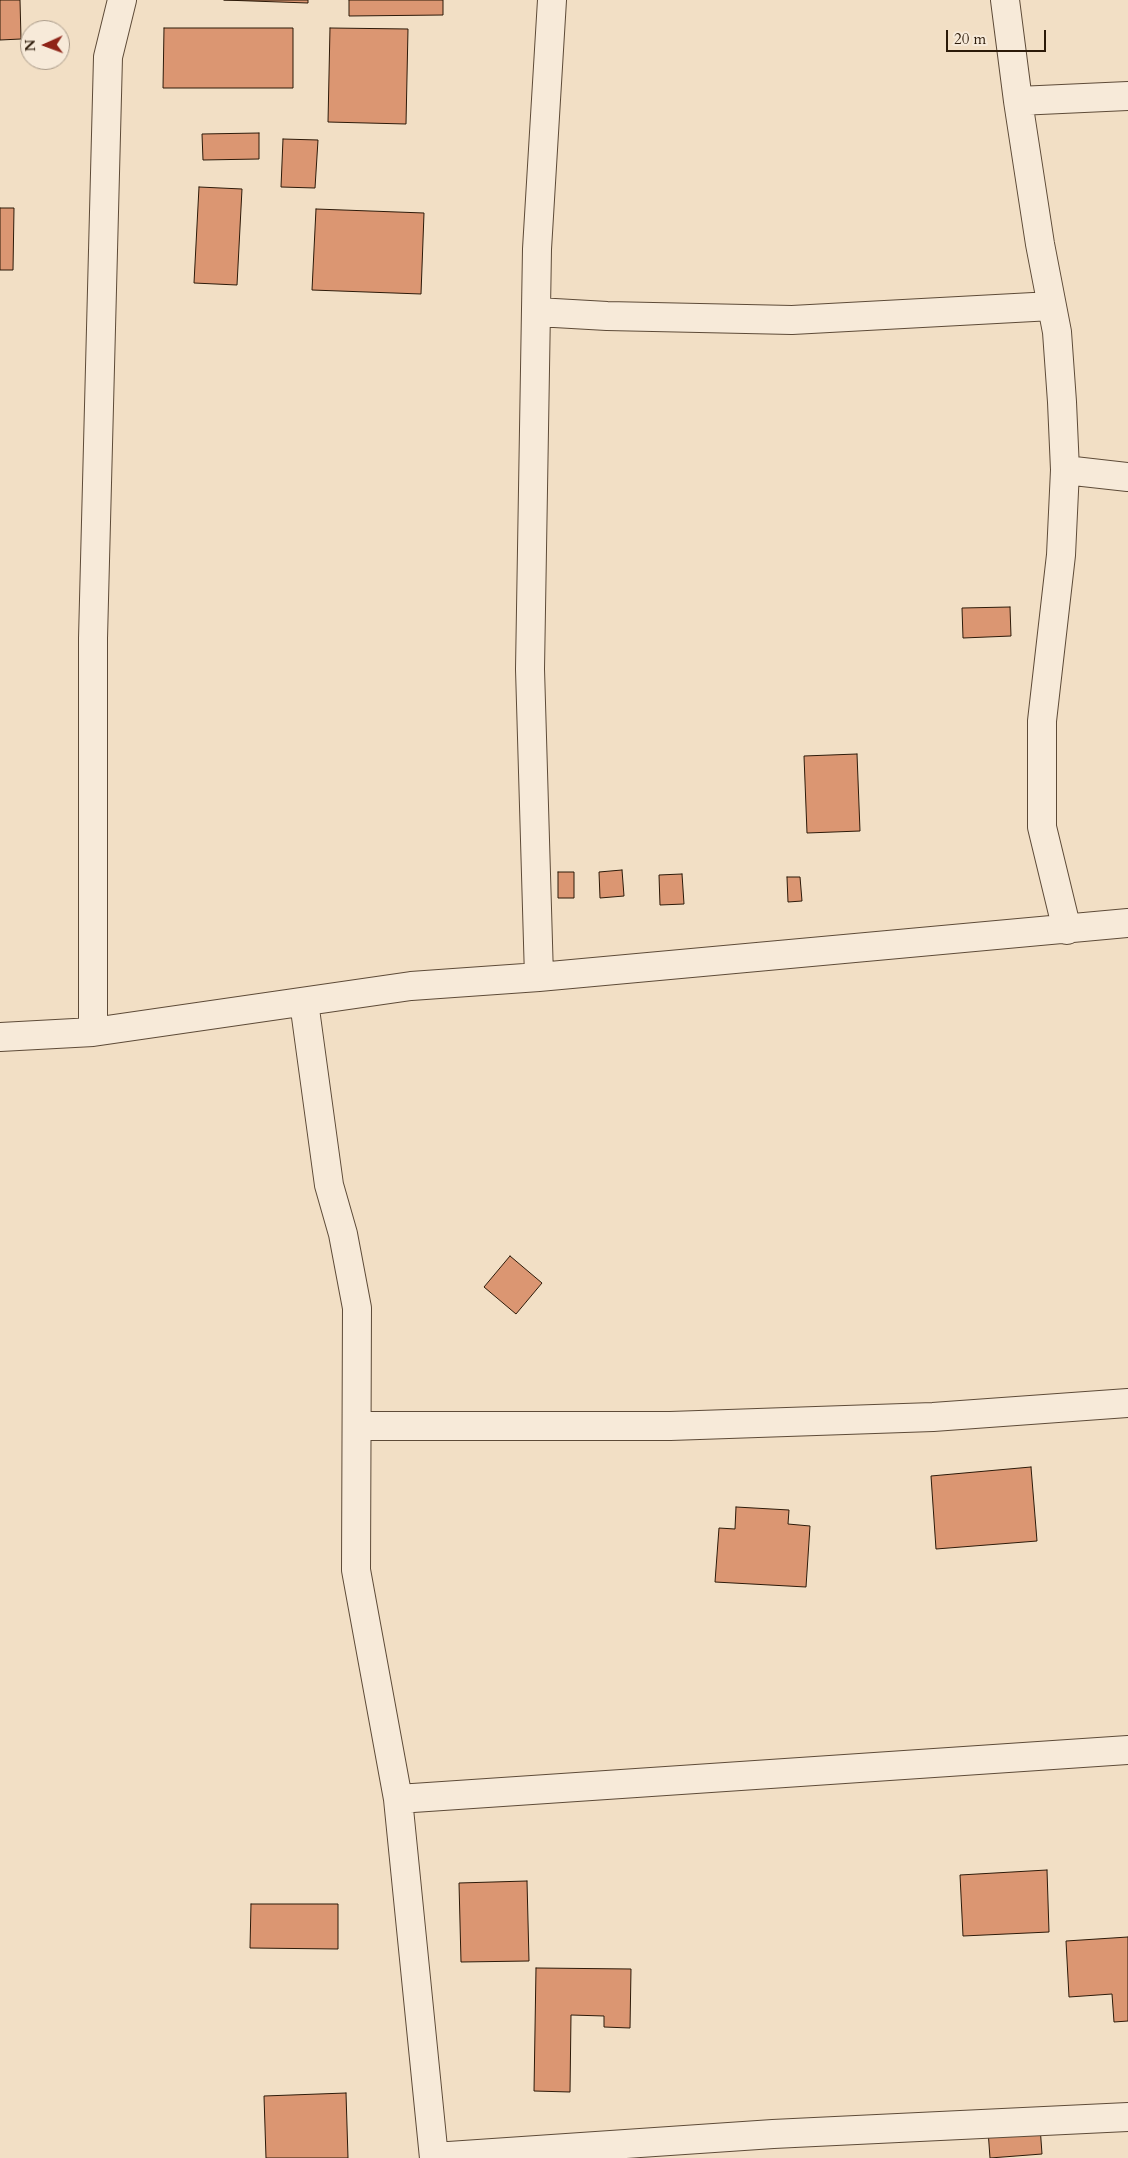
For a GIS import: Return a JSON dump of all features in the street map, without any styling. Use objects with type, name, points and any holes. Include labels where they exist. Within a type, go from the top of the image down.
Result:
[{"type":"street","points":[[93,1032],[93,638],[108,56],[122,0]]},
{"type":"street","points":[[539,977],[530,669],[537,249],[552,0]]},
{"type":"street","points":[[1005,0],[1040,244],[1057,332],[1062,402],[1065,470],[1061,556],[1042,721],[1042,827],[1067,930]]},
{"type":"street","points":[[1018,101],[1128,96]]},
{"type":"street","points":[[537,312],[608,316],[792,320],[1052,306]]},
{"type":"street","points":[[1065,470],[1128,477]]},
{"type":"street","points":[[0,1037],[93,1032],[411,986],[539,977],[1128,923]]},
{"type":"street","points":[[304,1002],[329,1185],[343,1234],[357,1308],[356,1570],[398,1799],[434,2157],[774,2146],[1128,2117]]},
{"type":"street","points":[[357,1426],[670,1426],[933,1417],[1128,1403]]},
{"type":"street","points":[[398,1799],[1128,1750]]},
{"type":"building","points":[[0,0],[20,0],[20,39],[0,40]]},
{"type":"building","points":[[224,0],[308,0],[308,3]]},
{"type":"building","points":[[349,0],[443,0],[443,15],[349,16]]},
{"type":"building","points":[[164,28],[293,28],[293,88],[163,88]]},
{"type":"building","points":[[330,28],[408,29],[406,124],[328,122]]},
{"type":"building","points":[[259,133],[259,159],[203,160],[202,134]]},
{"type":"building","points":[[283,139],[318,140],[315,188],[281,187]]},
{"type":"building","points":[[199,187],[242,189],[237,285],[194,283]]},
{"type":"building","points":[[0,208],[14,208],[13,270],[0,270]]},
{"type":"building","points":[[316,209],[424,213],[421,294],[312,290]]},
{"type":"building","points":[[1010,607],[1011,636],[963,638],[962,608]]},
{"type":"building","points":[[857,754],[860,831],[807,833],[804,756]]},
{"type":"building","points":[[622,870],[624,896],[600,898],[599,872]]},
{"type":"building","points":[[558,872],[574,872],[574,898],[558,898]]},
{"type":"building","points":[[682,874],[684,904],[660,905],[659,875]]},
{"type":"building","points":[[787,877],[800,877],[802,901],[788,902]]},
{"type":"building","points":[[510,1256],[542,1283],[516,1314],[484,1287]]},
{"type":"building","points":[[1031,1467],[1037,1541],[936,1549],[931,1476]]},
{"type":"building","points":[[736,1507],[789,1510],[788,1524],[810,1526],[806,1587],[715,1582],[719,1528],[735,1529]]},
{"type":"building","points":[[1047,1870],[1049,1932],[963,1936],[960,1875]]},
{"type":"building","points":[[527,1881],[529,1961],[461,1962],[459,1883]]},
{"type":"building","points":[[251,1904],[338,1904],[338,1949],[250,1948]]},
{"type":"building","points":[[1128,1937],[1128,2021],[1114,2022],[1112,1994],[1069,1997],[1066,1941]]},
{"type":"building","points":[[536,1968],[631,1969],[630,2028],[604,2027],[604,2016],[571,2015],[570,2092],[534,2091]]},
{"type":"building","points":[[346,2093],[348,2158],[266,2158],[264,2096]]},
{"type":"building","points":[[1040,2126],[1042,2154],[990,2158],[988,2130]]}]
